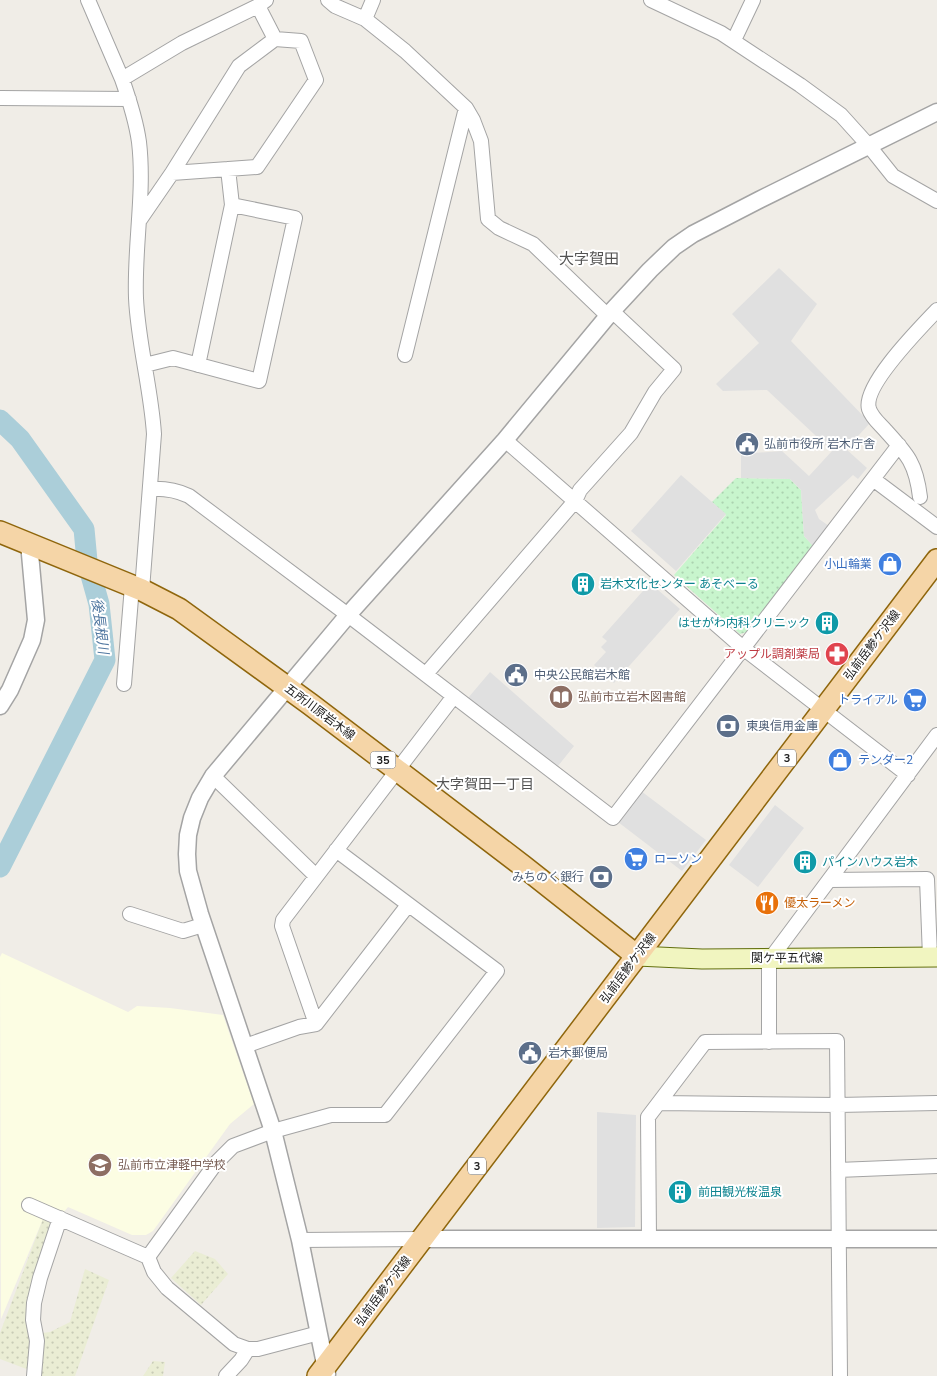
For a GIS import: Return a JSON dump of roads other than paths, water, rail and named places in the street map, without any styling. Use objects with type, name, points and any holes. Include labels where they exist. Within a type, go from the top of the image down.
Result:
[{"type":"main road","name":"五所川原岩木線","points":[[0,532],[131,585],[179,608],[397,770],[637,956]]},
{"type":"main road","name":"弘前岳鰺ケ沢線","points":[[323,1373],[937,560]]},
{"type":"main road","name":"関ケ平五代線","points":[[637,956],[702,959],[934,957]]},
{"type":"street","points":[[88,0],[122,79],[129,99],[139,142],[139,222],[136,299],[154,434],[150,489],[131,585],[124,684]]},
{"type":"street","points":[[328,0],[335,6],[365,19],[405,51],[466,108],[481,141],[488,219],[499,228],[533,244],[674,369],[655,392],[631,433],[580,490],[575,501],[426,674]]},
{"type":"street","points":[[365,19],[373,0]]},
{"type":"street","points":[[651,0],[734,40],[841,115],[893,176],[937,201]]},
{"type":"street","points":[[734,40],[752,0]]},
{"type":"street","points":[[122,79],[182,43],[262,3],[275,39]]},
{"type":"street","points":[[139,222],[239,66],[275,39],[301,41],[316,80],[257,167],[172,173]]},
{"type":"street","points":[[0,98],[129,99]]},
{"type":"street","points":[[405,355],[466,108]]},
{"type":"street","points":[[323,1373],[319,1333],[300,1240],[273,1131],[203,925],[188,871],[188,835],[200,798],[213,776],[348,615],[506,440],[610,314],[674,247],[693,234],[937,112]]},
{"type":"street","points":[[198,365],[232,205],[228,169]]},
{"type":"street","points":[[145,365],[173,358],[259,381],[295,218],[232,205]]},
{"type":"street","points":[[920,498],[915,470],[899,445],[874,417],[868,401],[875,385],[899,350],[937,310]]},
{"type":"street","points":[[506,440],[743,648],[908,775]]},
{"type":"street","points":[[150,489],[177,490],[189,496],[426,674],[613,818],[899,445]]},
{"type":"street","points":[[873,479],[937,527]]},
{"type":"street","points":[[0,706],[10,690],[32,640],[36,620],[29,543]]},
{"type":"street","points":[[316,1024],[282,926],[282,920],[454,696]]},
{"type":"street","points":[[769,1042],[769,967],[771,958],[937,735]]},
{"type":"street","points":[[213,776],[316,876]]},
{"type":"street","points":[[148,1257],[216,1163],[233,1146],[273,1131],[330,1115],[385,1116],[497,971],[336,850]]},
{"type":"street","points":[[830,880],[927,879],[934,957]]},
{"type":"street","points":[[244,1046],[298,1027],[316,1024],[408,905]]},
{"type":"street","points":[[130,914],[183,931],[203,925]]},
{"type":"street","points":[[649,1239],[648,1117],[705,1042],[837,1041],[840,1376]]},
{"type":"street","points":[[659,1103],[838,1105],[937,1103]]},
{"type":"street","points":[[838,1170],[937,1166]]},
{"type":"street","points":[[29,1205],[148,1257],[154,1272],[167,1288],[234,1344],[248,1349],[258,1348],[319,1333]]},
{"type":"street","points":[[34,1376],[37,1341],[33,1320],[34,1303],[40,1278],[60,1218]]},
{"type":"street","points":[[300,1240],[937,1238]]},
{"type":"street","points":[[226,1376],[241,1360],[248,1349]]},
{"type":"waterway","name":"後長根川","points":[[0,420],[20,439],[84,529],[87,561],[99,604],[105,660],[0,867]]},
{"type":"place","name":"弘前市役所 岩木庁舎","points":[[747,444]]},
{"type":"place","name":"小山輪業","points":[[890,564]]},
{"type":"place","name":"岩木文化センター あそべーる","points":[[583,584]]},
{"type":"place","name":"はせがわ内科クリニック","points":[[827,623]]},
{"type":"place","name":"アップル調剤薬局","points":[[837,654]]},
{"type":"place","name":"中央公民館岩木館","points":[[516,675]]},
{"type":"place","name":"弘前市立岩木図書館","points":[[561,697]]},
{"type":"place","name":"トライアル","points":[[915,700]]},
{"type":"place","name":"東奥信用金庫","points":[[728,726]]},
{"type":"place","name":"テンダー2","points":[[840,760]]},
{"type":"place","name":"ローソン","points":[[636,859]]},
{"type":"place","name":"パインハウス岩木","points":[[805,862]]},
{"type":"place","name":"みちのく銀行","points":[[601,877]]},
{"type":"place","name":"優太ラーメン","points":[[767,903]]},
{"type":"place","name":"岩木郵便局","points":[[530,1053]]},
{"type":"place","name":"弘前市立津軽中学校","points":[[100,1165]]},
{"type":"place","name":"前田観光桜温泉","points":[[680,1192]]},
{"type":"district","name":"大字賀田","points":[[589,259]]},
{"type":"district","name":"大字賀田一丁目","points":[[485,784]]}]
